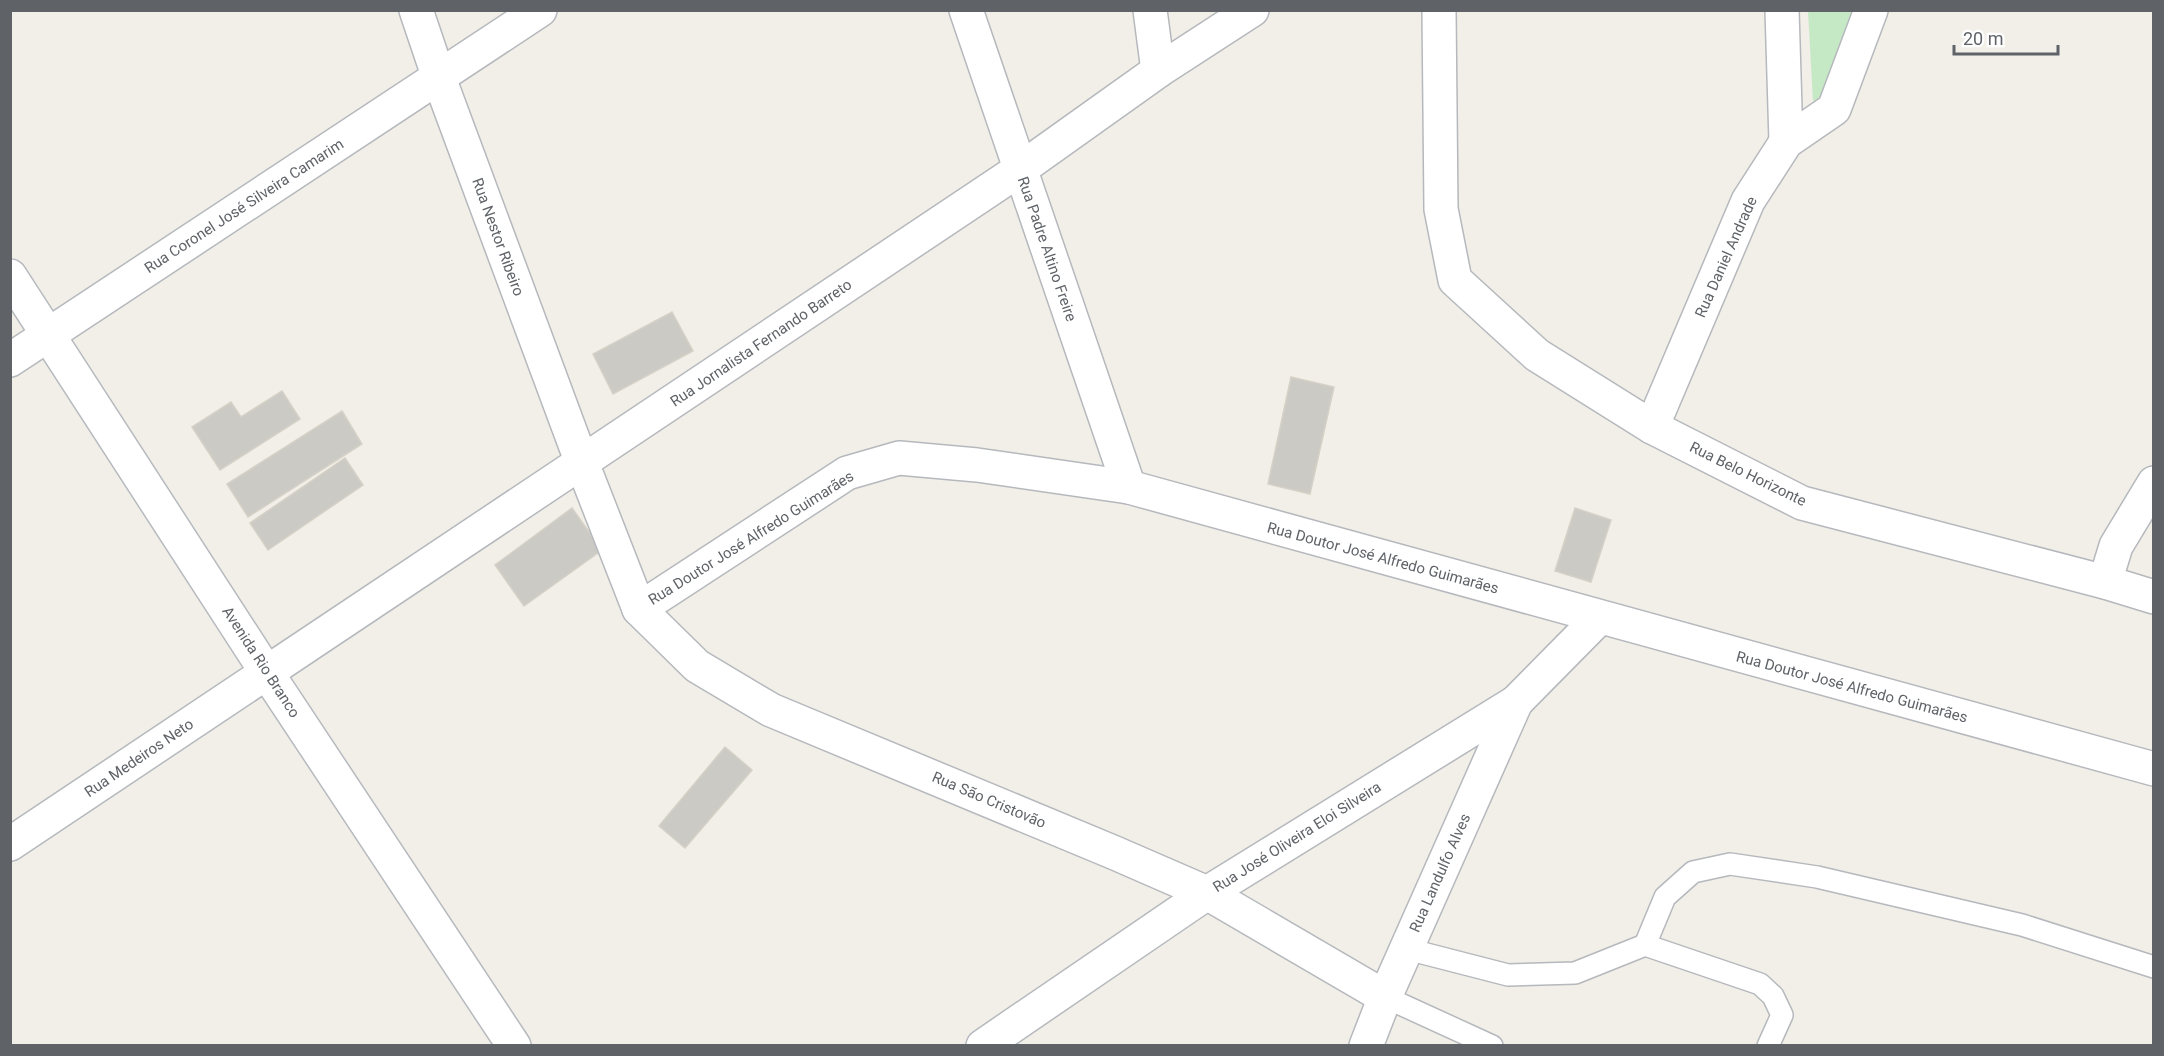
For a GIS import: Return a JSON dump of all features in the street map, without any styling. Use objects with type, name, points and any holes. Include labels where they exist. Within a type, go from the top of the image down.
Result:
[{"type":"street","name":"Rua Nestor Ribeiro","points":[[416,10],[439,78],[582,463]]},
{"type":"street","name":"Rua Coronel José Silveira Camarim","points":[[10,360],[540,10]]},
{"type":"street","name":"Rua Padre Altino Freire","points":[[966,10],[1129,487]]},
{"type":"street","points":[[1149,10],[1158,71]]},
{"type":"street","name":"Rua Jornalista Fernando Barreto","points":[[267,673],[1019,170],[1158,71],[1252,10]]},
{"type":"street","name":"Rua Belo Horizonte","points":[[1439,10],[1442,209],[1455,280],[1537,356],[1652,427],[1802,503],[2154,597]]},
{"type":"street","points":[[1782,10],[1786,142]]},
{"type":"street","name":"Rua Daniel Andrade","points":[[1652,427],[1748,201],[1786,142],[1834,109],[1871,10]]},
{"type":"street","name":"Avenida Rio Branco","points":[[10,276],[267,673],[514,1046]]},
{"type":"street","name":"Rua Doutor José Alfredo Guimarães","points":[[639,609],[848,473],[899,458],[977,465],[1129,487],[2154,769]]},
{"type":"street","name":"Rua São Cristovão","points":[[582,463],[639,609],[696,666],[771,710],[1105,848],[1207,893],[1385,997]]},
{"type":"street","points":[[2104,582],[2116,546],[2154,483]]},
{"type":"street","name":"Rua José Oliveira Eloi Silveira","points":[[983,1046],[1207,893],[1516,702],[1599,618]]},
{"type":"street","name":"Rua Medeiros Neto","points":[[10,844],[267,673]]},
{"type":"street","name":"Rua Landulfo Alves","points":[[1366,1046],[1385,997],[1516,702]]},
{"type":"lane","points":[[1645,945],[1665,897],[1694,872],[1730,864],[1817,877],[2022,925],[2154,967]]},
{"type":"lane","points":[[1407,949],[1508,975],[1575,973],[1645,945],[1760,984],[1773,996],[1782,1016],[1768,1046]]},
{"type":"lane","name":"Rua São Cristovão","points":[[1385,997],[1472,1041],[1492,1046]]},
{"type":"green space","points":[[1808,11],[1855,11],[1825,95],[1813,101]]},
{"type":"building","points":[[672,312],[693,351],[613,394],[593,354]]},
{"type":"building","points":[[1291,377],[1334,387],[1310,494],[1268,484]]},
{"type":"building","points":[[282,391],[300,419],[220,470],[192,427],[231,402],[241,417]]},
{"type":"building","points":[[342,411],[362,444],[248,517],[227,484]]},
{"type":"building","points":[[345,458],[363,485],[268,550],[250,523]]},
{"type":"building","points":[[572,508],[602,550],[524,606],[495,565]]},
{"type":"building","points":[[1575,508],[1611,520],[1591,582],[1555,571]]},
{"type":"building","points":[[725,747],[752,770],[685,848],[659,826]]}]
